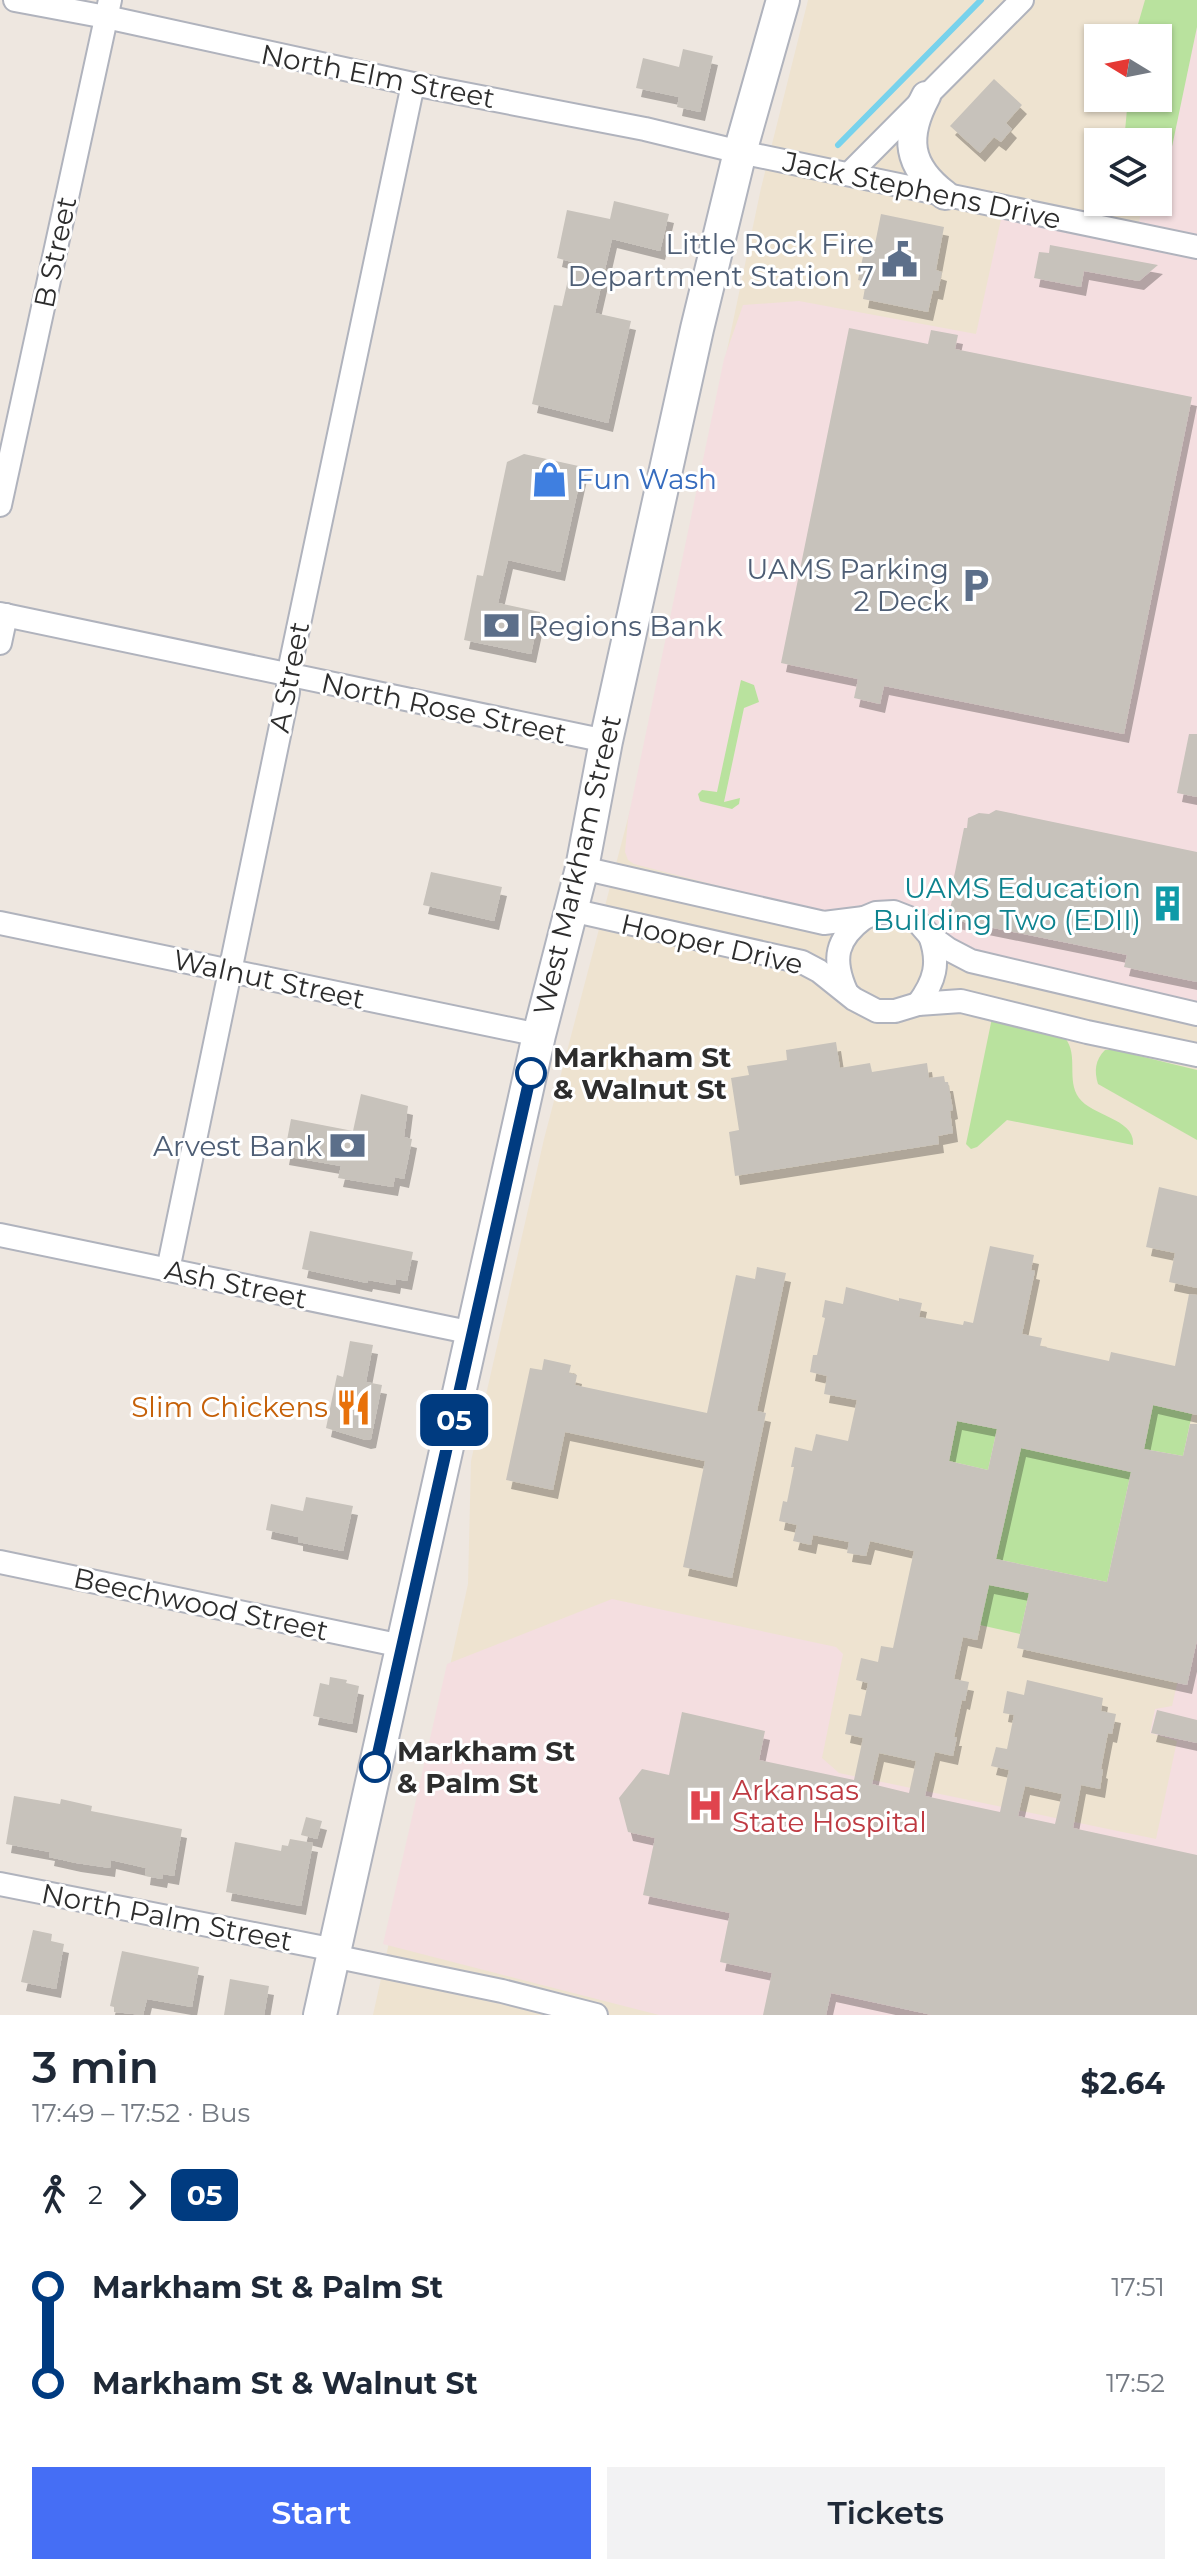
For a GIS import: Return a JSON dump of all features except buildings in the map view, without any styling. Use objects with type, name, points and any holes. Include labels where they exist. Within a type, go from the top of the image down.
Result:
[{"type":"main road","name":"West Markham Street","points":[[320,2015],[539,1035],[582,868],[606,741],[697,329],[740,152],[783,0]]},
{"type":"street","name":"North Elm Street","points":[[15,0],[108,9],[413,84],[645,129],[740,152]]},
{"type":"street","points":[[849,174],[1022,0]]},
{"type":"street","name":"B Street","points":[[0,505],[108,9]]},
{"type":"street","name":"A Street","points":[[168,1270],[288,692],[288,676],[413,84]]},
{"type":"street","points":[[926,96],[914,123],[912,151],[923,176],[945,195]]},
{"type":"street","name":"Jack Stephens Drive","points":[[740,152],[1197,247]]},
{"type":"street","points":[[0,643],[3,614]]},
{"type":"street","name":"North Rose Street","points":[[3,614],[606,741]]},
{"type":"street","name":"Hooper Drive","points":[[582,868],[824,923],[864,918]]},
{"type":"street","name":"Hooper Drive","points":[[571,910],[802,962],[819,971],[854,999],[877,1011],[961,1001],[1197,1055]]},
{"type":"street","name":"Hooper Drive","points":[[846,991],[839,975],[838,956],[843,939],[850,928],[864,918],[876,913],[894,912],[917,921],[930,936],[971,961],[1197,1014]]},
{"type":"street","name":"Walnut Street","points":[[0,923],[539,1035]]},
{"type":"street","points":[[918,1004],[936,972],[936,952],[930,936]]},
{"type":"street","name":"Ash Street","points":[[0,1235],[473,1333]]},
{"type":"street","name":"Beechwood Street","points":[[0,1562],[402,1646]]},
{"type":"street","name":"North Palm Street","points":[[0,1884],[334,1953],[596,2015]]},
{"type":"shaded area","points":[[808,0],[1197,0],[1197,2015],[373,2015],[468,1584],[471,1461],[544,1139],[633,799],[761,188]]},
{"type":"shaded area","points":[[1197,0],[1197,1011],[975,956],[890,903],[849,907],[830,915],[804,915],[727,888],[628,860],[625,852],[628,819],[724,359],[743,305],[799,301],[976,334],[1002,215],[1135,242],[1140,216],[1172,216],[1172,128],[1162,128],[1166,112],[1172,112],[1172,91]]},
{"type":"shaded area","name":"Arkansas State Hospital","points":[[1197,1597],[1197,2015],[659,2015],[383,1944],[447,1664],[612,1599],[836,1647],[843,1654],[822,1758],[839,1773],[1156,1839],[1177,1741],[1150,1733],[1155,1709],[1172,1706]]},
{"type":"green space","points":[[1145,0],[1197,0],[1197,27],[1172,147],[1172,128],[1125,128],[1127,112],[1172,112],[1172,24],[1138,24]]},
{"type":"green space","points":[[741,680],[754,685],[759,702],[744,708],[724,802],[740,798],[739,804],[732,809],[700,801],[698,794],[702,790],[717,792]]},
{"type":"green space","points":[[992,1018],[1065,1038],[1071,1052],[1073,1083],[1079,1098],[1128,1129],[1133,1145],[1007,1120],[971,1149],[966,1144]]},
{"type":"green space","points":[[1105,1050],[1197,1070],[1197,1140],[1098,1084],[1096,1066]]},
{"type":"green space","points":[[1153,1405],[1192,1414],[1183,1456],[1144,1449]]},
{"type":"green space","points":[[957,1421],[997,1429],[988,1470],[949,1461]]},
{"type":"green space","points":[[1021,1448],[1131,1472],[1107,1582],[996,1559]]},
{"type":"green space","points":[[989,1585],[1029,1593],[1020,1634],[980,1625]]},
{"type":"waterway","points":[[838,145],[981,0]]},
{"type":"bus line","name":"05","points":[[375,1767],[531,1073]]},
{"type":"place","name":"Little Rock Fire Department Station 7","points":[[900,260]]},
{"type":"place","name":"Fun Wash","points":[[550,479]]},
{"type":"place","name":"UAMS Parking 2 Deck","points":[[975,585]]},
{"type":"place","name":"Regions Bank","points":[[502,626]]},
{"type":"place","name":"UAMS Education Building Two (EDII)","points":[[1167,904]]},
{"type":"place","name":"Markham St & Walnut St","points":[[531,1073]]},
{"type":"place","name":"Arvest Bank","points":[[348,1146]]},
{"type":"place","name":"Slim Chickens","points":[[354,1407]]},
{"type":"place","name":"Markham St & Palm St","points":[[375,1767]]},
{"type":"place","name":"Arkansas State Hospital","points":[[706,1806]]}]
